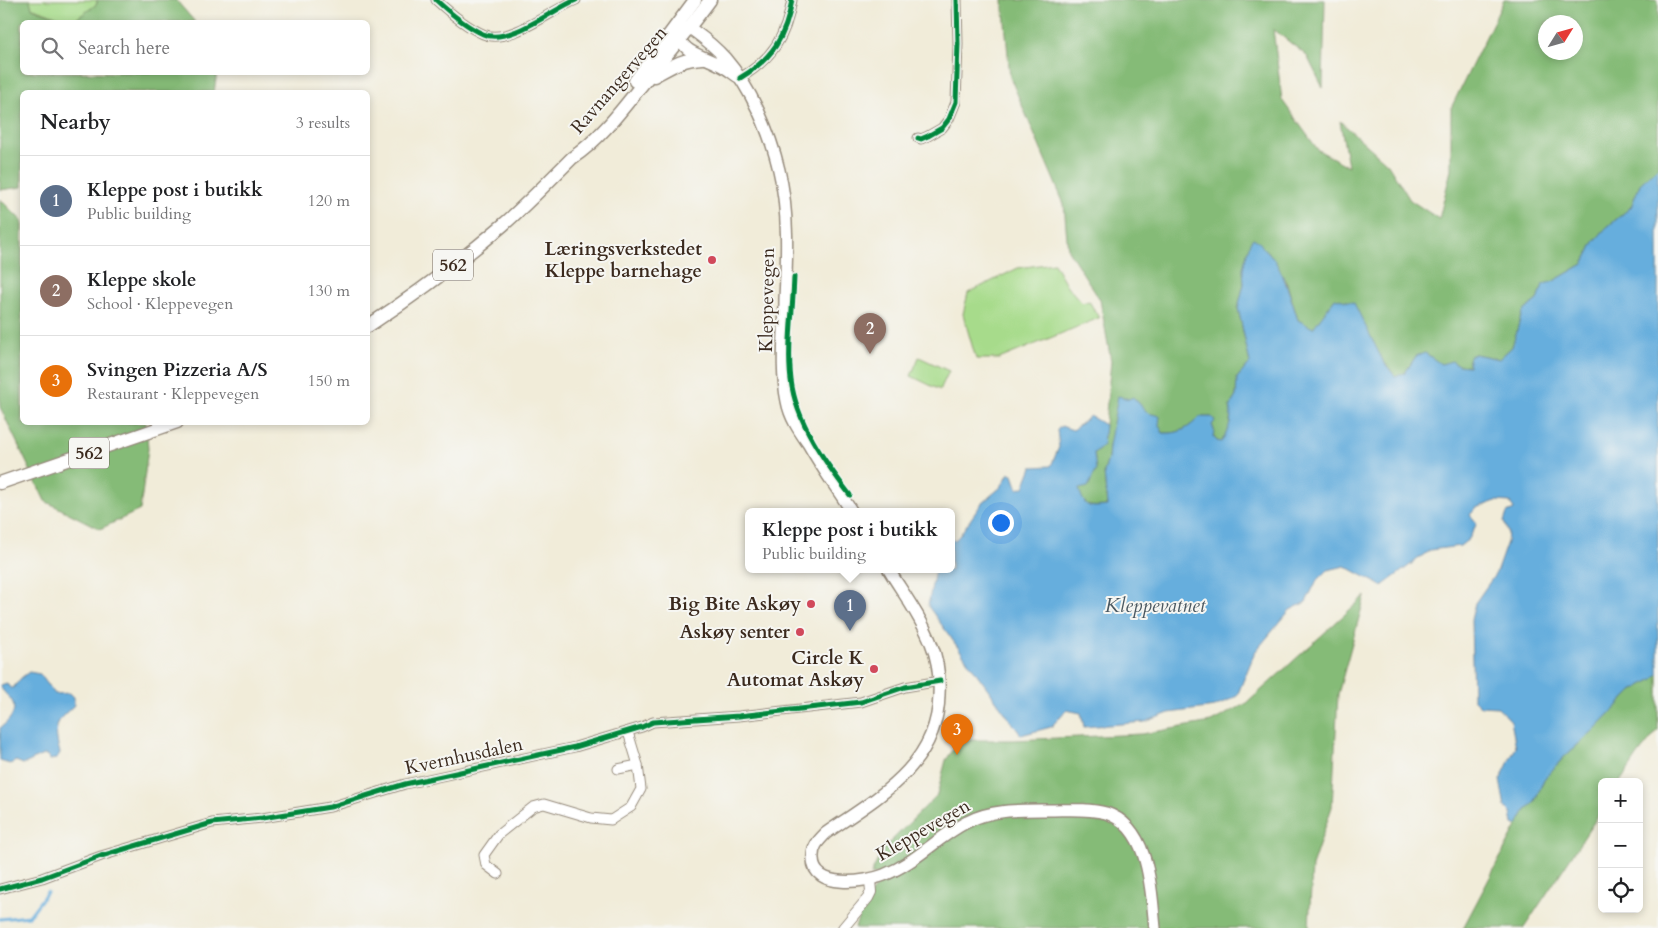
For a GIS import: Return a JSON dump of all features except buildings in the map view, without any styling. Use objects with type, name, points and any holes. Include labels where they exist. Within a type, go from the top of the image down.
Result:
[{"type":"main road","name":"Ravnangervegen","points":[[572,158],[578,146],[626,92],[695,0]]},
{"type":"main road","name":"Ravnangervegen","points":[[370,325],[424,288],[480,244],[518,211],[572,158],[582,152],[644,83],[690,28],[710,0]]},
{"type":"main road","points":[[679,41],[675,28],[690,28]]},
{"type":"main road","name":"Kleppevegen","points":[[690,28],[716,48],[740,78],[754,103],[772,148],[783,192],[786,250],[784,361],[787,402],[796,424],[849,508]]},
{"type":"main road","name":"Kleppevegen","points":[[679,41],[690,51],[719,64],[740,78]]},
{"type":"main road","points":[[644,83],[670,66],[684,60],[703,58]]},
{"type":"main road","name":"562","points":[[0,483],[168,425]]},
{"type":"main road","name":"Kleppevegen","points":[[891,573],[921,623],[930,641],[939,669],[939,707],[932,735],[926,749],[907,772],[888,790],[826,833],[817,842],[812,861],[816,870],[821,875],[840,881],[870,880],[907,863],[922,854],[948,833],[968,821],[984,815],[1018,810],[1087,810],[1106,813],[1126,824],[1140,844],[1152,893],[1155,928]]},
{"type":"street","points":[[436,0],[455,17],[484,34],[500,36],[520,31],[576,0]]},
{"type":"street","points":[[740,78],[759,65],[772,52],[785,30],[792,0]]},
{"type":"street","points":[[918,138],[921,139],[942,128],[956,102],[957,0]]},
{"type":"street","name":"Kvernhusdalen","points":[[0,889],[42,878],[101,856],[212,823],[315,810],[405,784],[575,747],[628,732],[653,722],[739,716],[860,702],[905,687],[940,681]]},
{"type":"street","points":[[498,874],[486,865],[484,855],[499,834],[533,807],[544,804],[591,818],[611,820],[631,807],[641,789],[638,765],[628,732]]},
{"type":"street","points":[[618,769],[638,765]]},
{"type":"street","points":[[843,928],[868,898],[871,892],[870,880]]},
{"type":"green space","points":[[0,0],[30,0],[32,8],[65,20],[20,20],[20,75],[217,75],[214,90],[20,90],[20,187],[0,190]]},
{"type":"green space","points":[[30,0],[97,0],[97,4],[75,20],[67,20],[31,7]]},
{"type":"green space","points":[[97,0],[176,0],[193,20],[75,20],[97,4]]},
{"type":"green space","points":[[1003,0],[1325,0],[1323,88],[1307,56],[1273,29],[1282,100],[1318,150],[1348,166],[1340,121],[1388,164],[1410,200],[1439,219],[1451,170],[1451,108],[1504,0],[1658,0],[1658,167],[1640,184],[1631,207],[1606,228],[1594,242],[1583,264],[1552,282],[1543,285],[1539,298],[1522,313],[1512,347],[1499,359],[1475,354],[1469,356],[1469,366],[1441,364],[1416,356],[1405,373],[1395,376],[1335,298],[1313,329],[1298,320],[1286,281],[1268,251],[1243,268],[1244,284],[1238,308],[1250,363],[1237,378],[1236,396],[1230,406],[1229,430],[1221,442],[1217,441],[1213,436],[1214,430],[1212,425],[1214,421],[1212,417],[1200,417],[1184,429],[1163,433],[1159,425],[1133,397],[1109,446],[1104,472],[1107,506],[1088,505],[1083,500],[1078,489],[1095,460],[1094,453],[1103,445],[1111,361],[1100,300],[1068,250],[1064,204],[1010,77]]},
{"type":"green space","points":[[0,199],[20,219],[20,425],[146,425],[148,449],[140,510],[100,529],[45,501],[0,407]]},
{"type":"green space","points":[[1054,263],[1067,286],[1082,303],[1089,301],[1099,318],[999,359],[976,359],[963,314],[968,293],[1018,268]]},
{"type":"green space","points":[[919,357],[949,371],[940,390],[911,376]]},
{"type":"green space","points":[[1365,596],[1338,694],[1332,807],[1312,866],[1309,928],[855,928],[863,902],[886,876],[871,874],[883,849],[937,795],[946,760],[960,740],[1014,740],[1142,734],[1211,722],[1247,703]]},
{"type":"green space","points":[[1658,674],[1658,730],[1623,778],[1598,778],[1598,816],[1524,928],[1463,928],[1526,810],[1534,803],[1544,779],[1632,691]]},
{"type":"water","name":"Kleppevatnet","points":[[1658,167],[1658,674],[1632,691],[1593,731],[1564,757],[1544,779],[1534,803],[1526,810],[1517,826],[1513,824],[1511,813],[1505,807],[1500,780],[1516,747],[1511,721],[1498,707],[1480,706],[1473,699],[1471,620],[1475,603],[1496,573],[1507,542],[1508,533],[1504,522],[1507,513],[1514,510],[1510,502],[1496,501],[1476,508],[1470,515],[1477,523],[1469,539],[1460,546],[1430,550],[1382,586],[1345,566],[1328,570],[1316,582],[1306,602],[1290,610],[1255,652],[1237,696],[1215,707],[1169,713],[1145,722],[1084,727],[1081,713],[1066,710],[1051,727],[1021,735],[928,606],[934,573],[955,573],[955,540],[982,503],[1001,487],[1009,473],[1013,475],[1018,489],[1024,487],[1032,467],[1051,466],[1059,447],[1057,430],[1061,426],[1073,430],[1090,416],[1105,425],[1103,445],[1094,453],[1096,470],[1088,487],[1079,489],[1085,503],[1091,507],[1107,506],[1104,472],[1108,459],[1118,396],[1129,399],[1133,397],[1148,413],[1160,416],[1159,425],[1163,433],[1184,429],[1200,417],[1212,417],[1215,421],[1212,425],[1214,430],[1213,437],[1221,442],[1229,425],[1231,416],[1230,406],[1236,396],[1237,378],[1250,363],[1238,308],[1244,284],[1243,268],[1250,242],[1253,238],[1260,242],[1280,270],[1298,320],[1313,328],[1335,298],[1354,303],[1383,361],[1395,376],[1405,373],[1416,356],[1425,353],[1441,364],[1452,361],[1458,365],[1469,366],[1469,356],[1475,354],[1499,359],[1512,347],[1522,313],[1539,298],[1543,284],[1552,282],[1583,264],[1594,242],[1606,228],[1631,207],[1640,184]]},
{"type":"water","points":[[29,672],[40,674],[55,694],[70,693],[74,697],[74,705],[57,725],[56,734],[60,753],[56,759],[50,760],[48,755],[45,755],[23,764],[16,761],[10,764],[0,761],[0,728],[13,713],[14,705],[0,685],[7,683],[10,688],[13,688]]},
{"type":"waterway","points":[[0,919],[29,916],[47,892]]},
{"type":"cycle path","points":[[436,0],[470,27],[483,34],[493,36],[517,31],[576,0]]},
{"type":"cycle path","points":[[740,78],[761,63],[776,46],[786,25],[792,0]]},
{"type":"cycle path","points":[[918,138],[921,139],[942,128],[949,119],[956,102],[957,0]]},
{"type":"cycle path","points":[[794,277],[790,355],[794,396],[805,426],[813,441],[850,495]]},
{"type":"cycle path","points":[[0,889],[42,878],[101,856],[212,823],[262,818],[330,807],[405,784],[575,747],[653,722],[739,716],[861,702],[905,687],[940,681]]},
{"type":"place","name":"Læringsverkstedet Kleppe barnehage","points":[[712,260]]},
{"type":"place","name":"Kleppe skole","points":[[870,354]]},
{"type":"place","name":"Big Bite Askøy","points":[[811,604]]},
{"type":"place","name":"Kleppe post i butikk","points":[[850,631]]},
{"type":"place","name":"Askøy senter","points":[[800,632]]},
{"type":"place","name":"Circle K Automat Askøy","points":[[874,669]]},
{"type":"place","name":"Svingen Pizzeria A/S","points":[[957,755]]}]
